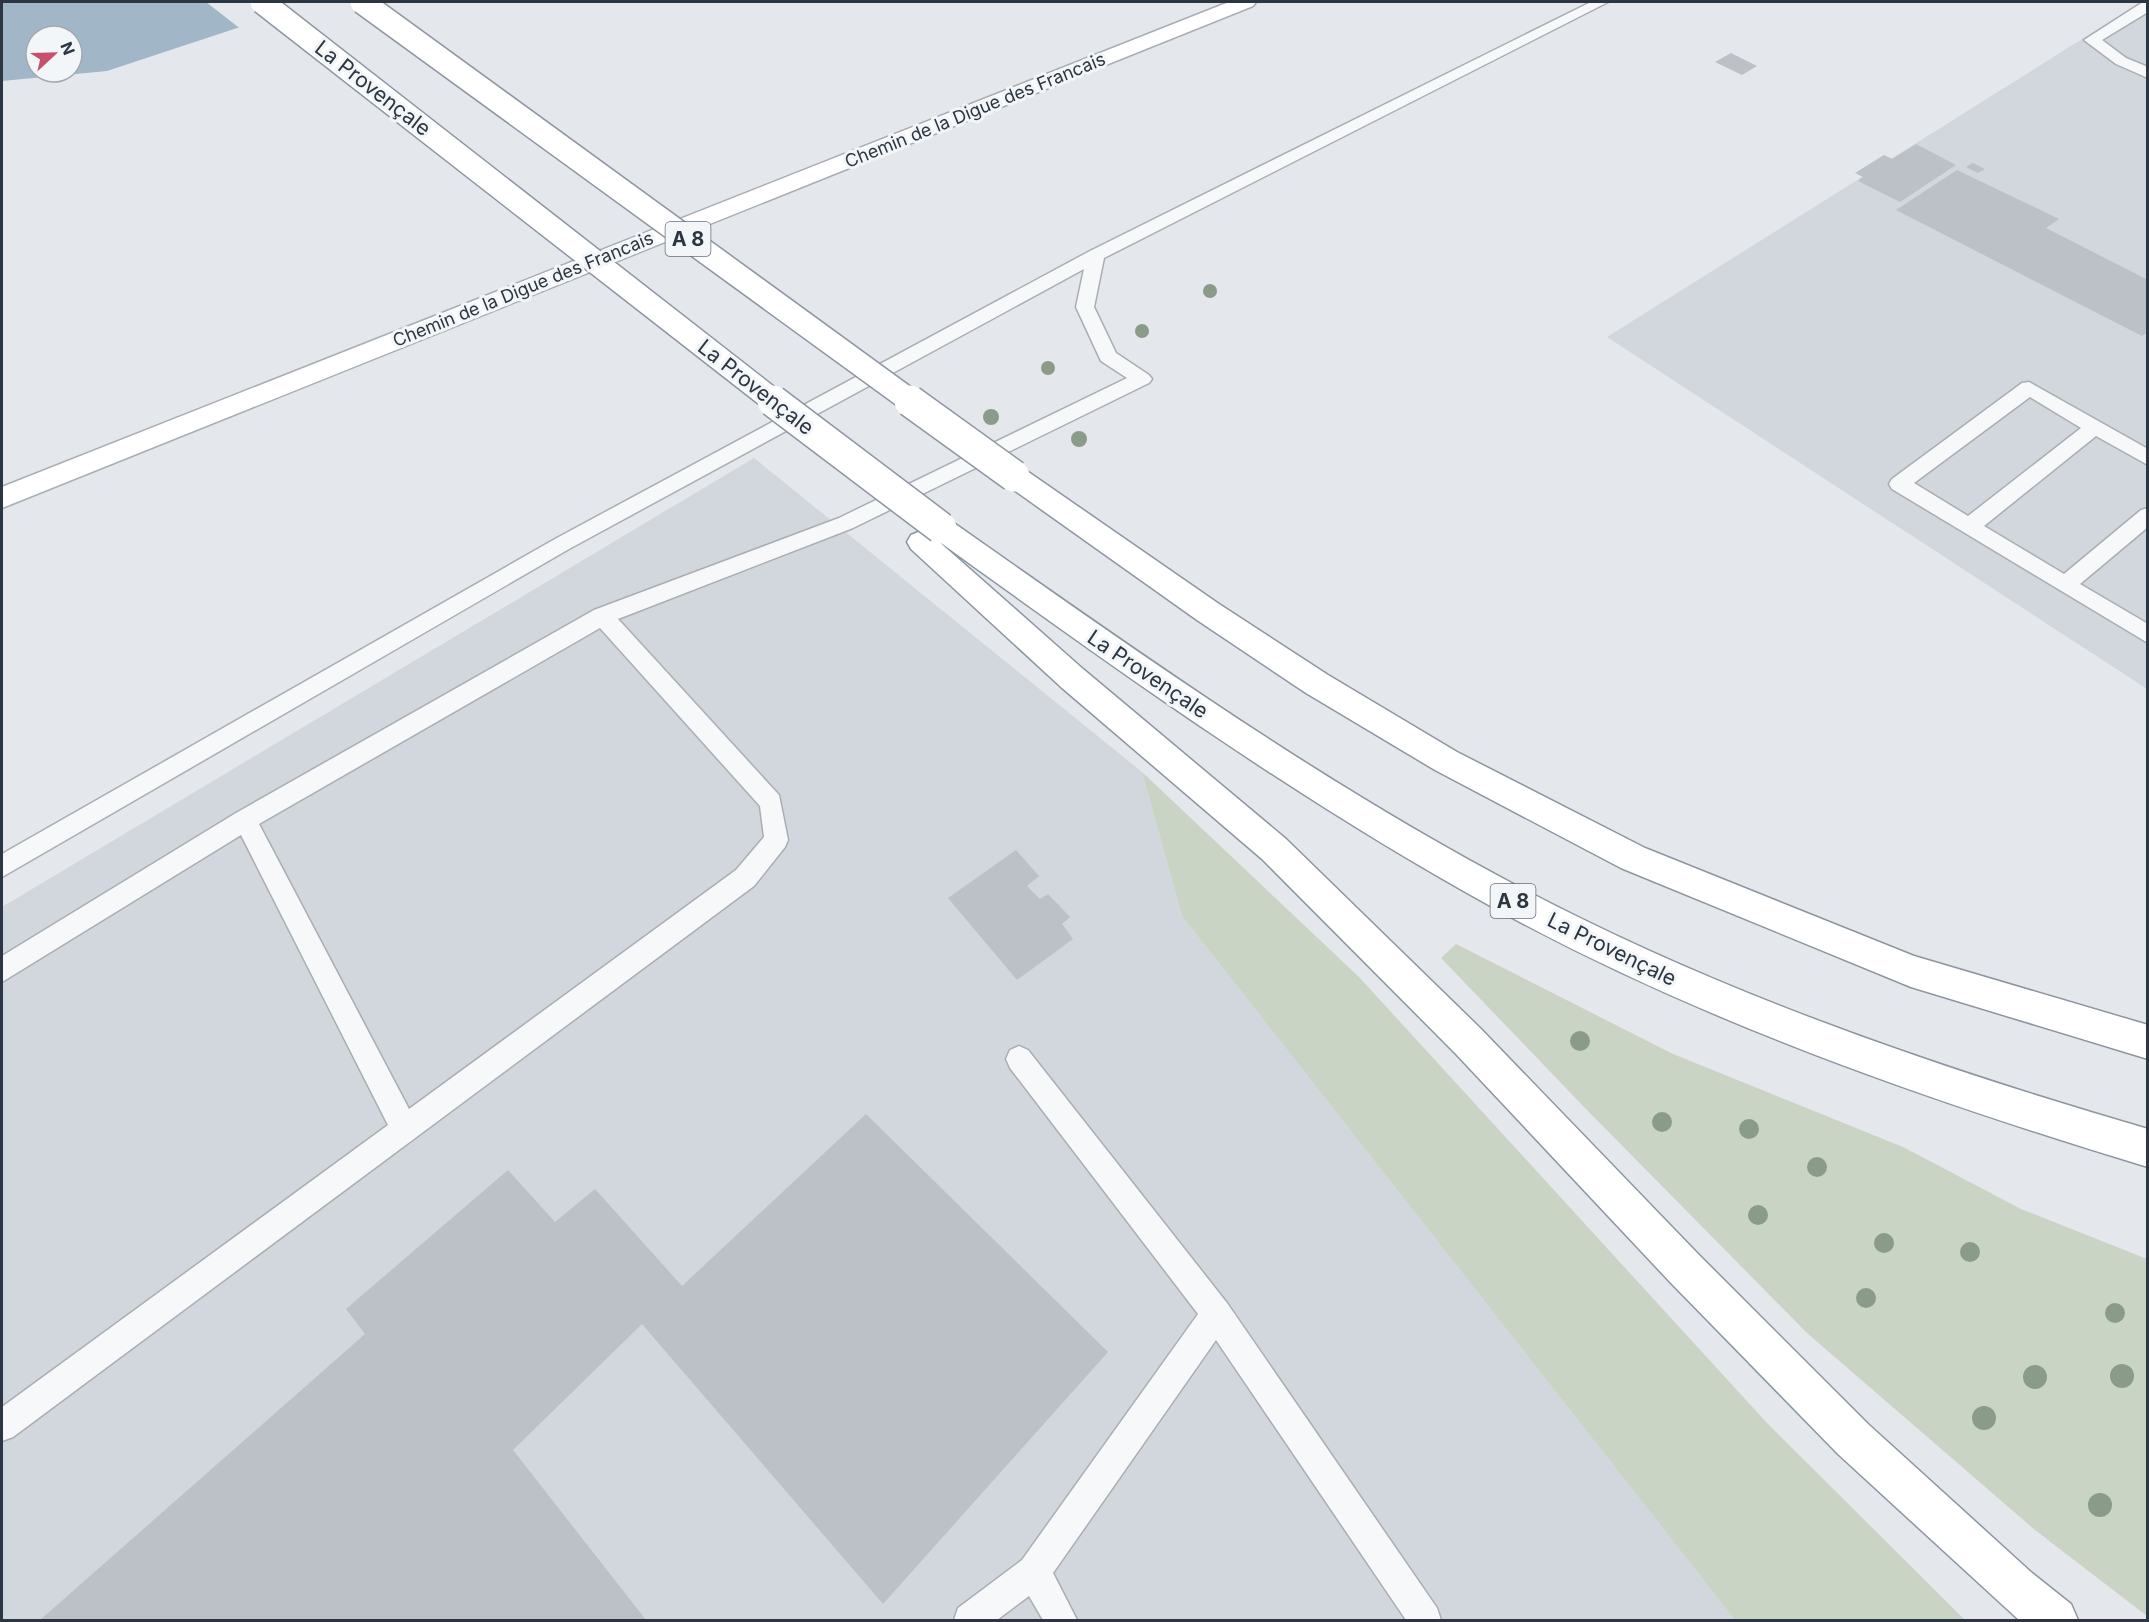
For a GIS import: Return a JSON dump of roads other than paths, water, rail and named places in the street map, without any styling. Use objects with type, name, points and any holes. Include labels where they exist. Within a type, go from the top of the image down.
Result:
[{"type":"main road","name":"La Provençale","points":[[262,2],[773,401],[931,535],[1133,665],[1314,786],[1509,899],[1666,976],[1849,1050],[2013,1110],[2148,1148]]},
{"type":"main road","name":"A 8","points":[[362,2],[1014,477],[1208,612],[1317,684],[1446,760],[1633,858],[1911,971],[2148,1042]]},
{"type":"main road","name":"Chemin de la Digue des Francais","points":[[2,498],[1246,2]]},
{"type":"main road","points":[[931,535],[1072,678],[1274,849],[1468,1041],[1685,1269],[1853,1439],[2016,1589],[2055,1620]]},
{"type":"lane","points":[[2,866],[562,544],[1096,255],[1601,2]]},
{"type":"lane","points":[[2148,5],[2092,40],[2121,62],[2148,73]]},
{"type":"lane","points":[[2,970],[245,820],[602,616],[846,523],[1142,379],[1108,357],[1085,307],[1096,255]]},
{"type":"lane","points":[[2148,458],[2029,388],[1899,484],[2148,635]]},
{"type":"lane","points":[[1969,527],[2095,427]]},
{"type":"lane","points":[[2065,585],[2148,515]]},
{"type":"lane","points":[[2,1426],[745,878],[776,840],[771,802],[602,616]]},
{"type":"lane","points":[[245,820],[405,1129]]},
{"type":"lane","points":[[1019,1059],[1216,1314],[1425,1620]]},
{"type":"lane","points":[[970,1620],[1034,1572],[1216,1314]]},
{"type":"lane","points":[[1034,1572],[1060,1620]]},
{"type":"water","points":[[2,2],[316,2],[107,71],[84,73],[84,24],[24,24],[24,79],[2,81]]}]
